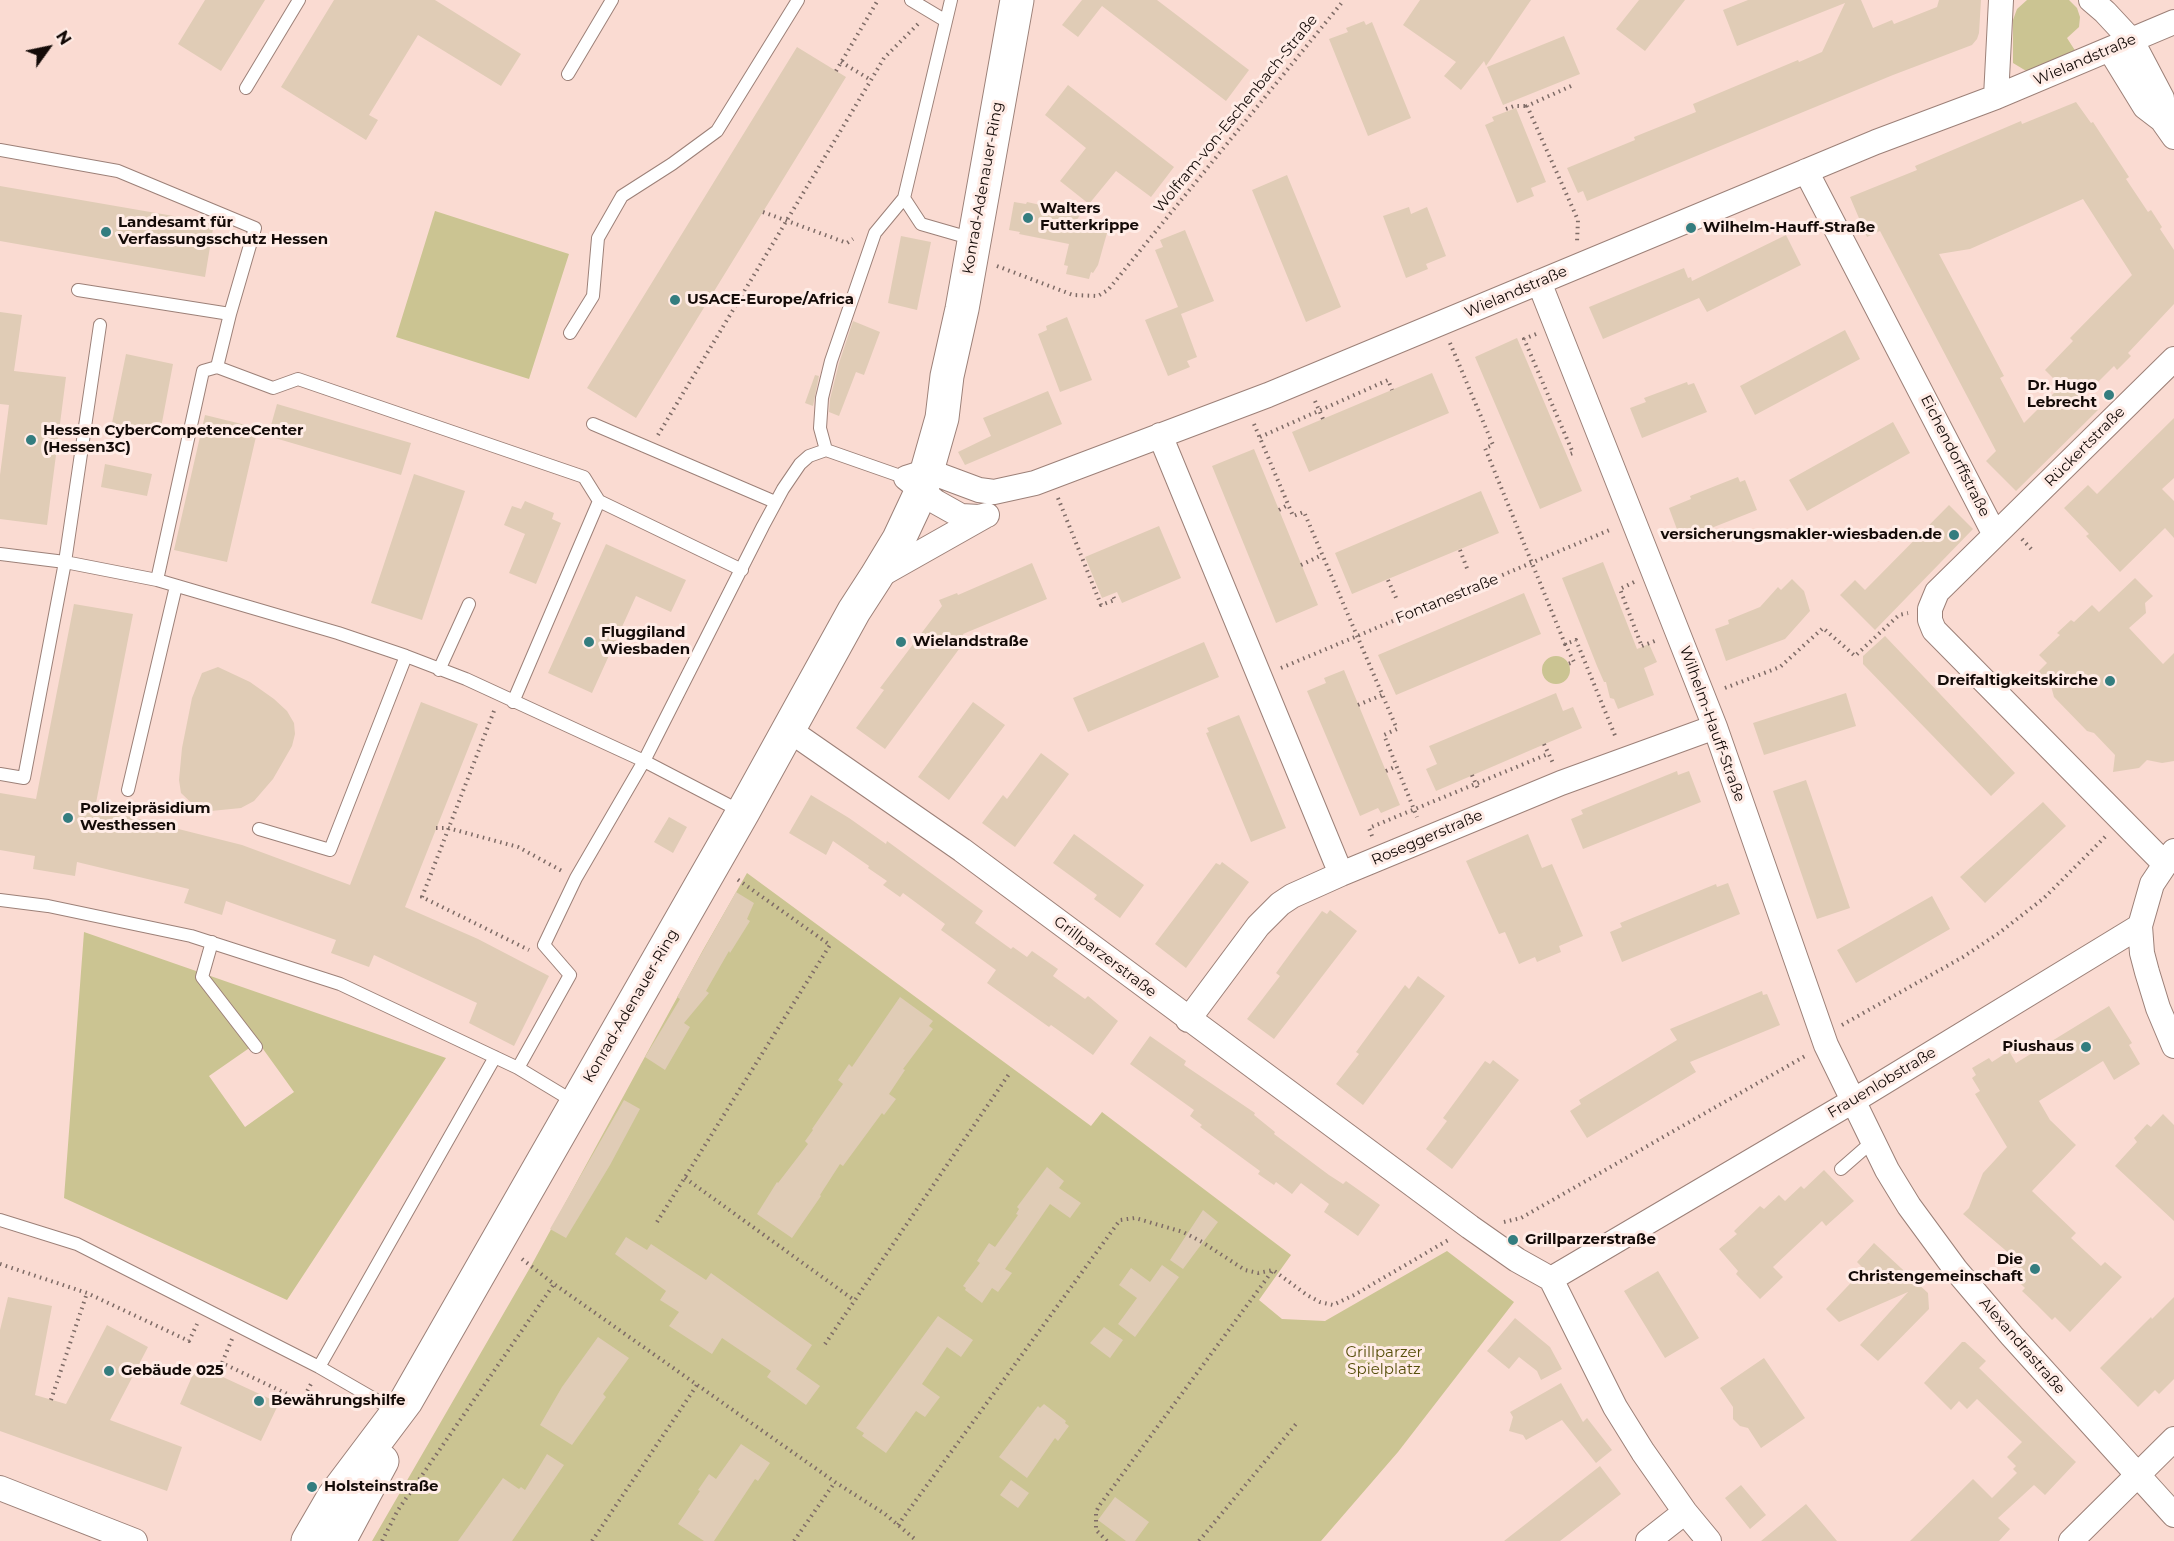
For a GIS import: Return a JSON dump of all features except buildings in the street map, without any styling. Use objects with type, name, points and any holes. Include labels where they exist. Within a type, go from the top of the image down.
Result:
[{"type":"main road","name":"Konrad-Adenauer-Ring","points":[[308,1541],[333,1498],[402,1407],[743,812],[854,610],[899,539],[919,480],[925,423],[946,376],[962,309],[1017,0]]},
{"type":"main road","name":"Konrad-Adenauer-Ring","points":[[854,610],[865,570],[890,519],[919,480]]},
{"type":"main road","name":"Konrad-Adenauer-Ring","points":[[339,1541],[397,1435],[402,1407]]},
{"type":"street","points":[[1996,97],[2001,0]]},
{"type":"street","points":[[2091,0],[2105,12],[2121,45],[2145,107],[2168,128]]},
{"type":"street","name":"Wielandstraße","points":[[919,480],[986,492],[1008,490],[1042,481],[1246,404],[1876,142],[1996,97],[2174,22]]},
{"type":"street","name":"Eichendorffstraße","points":[[1806,171],[1995,535],[1936,592],[1930,609]]},
{"type":"street","name":"Wilhelm-Hauff-Straße","points":[[1539,282],[1703,696],[1824,1040],[1853,1101]]},
{"type":"street","name":"Rückertstraße","points":[[1995,535],[2174,359]]},
{"type":"street","points":[[1161,435],[1341,873]]},
{"type":"street","points":[[919,480],[947,509],[961,516],[979,517],[987,514]]},
{"type":"street","name":"Wielandstraße","points":[[876,578],[1042,481]]},
{"type":"street","points":[[1930,609],[1930,620],[1934,630],[2121,820],[2169,857],[2148,893],[2140,926],[2142,953],[2147,972],[2158,1008],[2174,1046]]},
{"type":"street","name":"Roseggerstraße","points":[[1188,1020],[1247,939],[1280,904],[1305,889],[1523,798],[1715,728]]},
{"type":"street","name":"Grillparzerstraße","points":[[789,730],[962,850],[1188,1020],[1470,1227],[1516,1260],[1551,1279]]},
{"type":"street","name":"Frauenlobstraße","points":[[1551,1279],[1853,1101],[2140,926]]},
{"type":"street","name":"Alexandrastraße","points":[[1853,1101],[1887,1170],[1909,1206],[1956,1270],[2012,1336],[2174,1515]]},
{"type":"street","points":[[1551,1279],[1615,1407],[1685,1512],[1709,1541]]},
{"type":"street","points":[[2071,1541],[2174,1439]]},
{"type":"street","points":[[0,1488],[135,1541]]},
{"type":"street","points":[[1648,1541],[1685,1512]]},
{"type":"lane","points":[[246,88],[299,0]]},
{"type":"lane","points":[[568,74],[612,0]]},
{"type":"lane","points":[[570,333],[593,297],[597,238],[622,196],[672,164],[717,131],[798,0]]},
{"type":"lane","points":[[911,0],[946,21]]},
{"type":"lane","points":[[826,450],[820,428],[822,398],[831,361],[875,232],[904,198],[951,0]]},
{"type":"lane","points":[[0,150],[118,171],[255,228],[217,367]]},
{"type":"lane","points":[[904,198],[921,224],[975,240]]},
{"type":"lane","points":[[78,290],[230,314]]},
{"type":"lane","points":[[0,774],[24,778],[65,562],[100,325]]},
{"type":"lane","points":[[157,580],[203,371],[217,367],[273,387],[298,379],[584,477],[599,501],[742,570]]},
{"type":"lane","points":[[593,424],[776,502]]},
{"type":"lane","points":[[518,1068],[570,975],[544,945],[576,878],[644,760],[776,502],[800,464],[809,456],[826,450],[919,480]]},
{"type":"lane","points":[[513,702],[599,501]]},
{"type":"lane","points":[[0,554],[65,562],[157,580],[327,630],[406,656],[466,679],[499,696],[644,760],[743,812]]},
{"type":"lane","points":[[128,790],[176,586]]},
{"type":"lane","points":[[439,670],[469,604]]},
{"type":"lane","points":[[259,829],[330,850],[406,656]]},
{"type":"lane","points":[[0,900],[48,906],[191,936],[340,984],[518,1068],[576,1103]]},
{"type":"lane","points":[[212,942],[202,976],[256,1047]]},
{"type":"lane","points":[[319,1367],[495,1057]]},
{"type":"lane","points":[[1841,1169],[1873,1141]]},
{"type":"lane","points":[[0,1220],[77,1244],[402,1407]]},
{"type":"path","points":[[836,71],[878,0]]},
{"type":"path","name":"Wolfram-von-Eschenbach-Straße","points":[[996,266],[1073,295],[1098,296],[1108,290],[1344,0]]},
{"type":"path","points":[[650,448],[884,58],[930,12]]},
{"type":"path","points":[[841,63],[871,80]]},
{"type":"path","points":[[1506,109],[1514,106],[1527,106],[1571,86]]},
{"type":"path","points":[[1527,106],[1578,220],[1576,267]]},
{"type":"path","points":[[763,212],[847,243],[854,239],[872,244]]},
{"type":"path","points":[[1442,323],[1493,445],[1485,448],[1574,662],[1568,664]]},
{"type":"path","points":[[1556,325],[1524,339],[1573,453],[1568,456]]},
{"type":"path","points":[[1538,372],[1545,369]]},
{"type":"path","points":[[1260,437],[1388,380],[1392,390]]},
{"type":"path","points":[[1314,397],[1323,419]]},
{"type":"path","points":[[1246,404],[1293,516],[1304,512],[1397,729],[1384,735],[1414,810]]},
{"type":"path","points":[[1042,481],[1101,605],[1115,600],[1112,594]]},
{"type":"path","points":[[1279,510],[1288,505]]},
{"type":"path","name":"Fontanestraße","points":[[1261,676],[1633,520]]},
{"type":"path","points":[[1460,550],[1468,571]]},
{"type":"path","points":[[1301,564],[1322,555]]},
{"type":"path","points":[[1654,574],[1620,589],[1642,646],[1661,638]]},
{"type":"path","points":[[1388,580],[1396,600]]},
{"type":"path","points":[[1703,696],[1780,667],[1823,628],[1855,656],[1899,615],[1930,609]]},
{"type":"path","points":[[1565,644],[1576,640],[1625,760]]},
{"type":"path","points":[[1358,705],[1382,694]]},
{"type":"path","points":[[499,696],[422,897],[533,953],[544,945]]},
{"type":"path","points":[[1380,858],[1369,828],[1548,754],[1544,744]]},
{"type":"path","points":[[1386,771],[1397,766]]},
{"type":"path","points":[[1472,775],[1476,784]]},
{"type":"path","points":[[1273,1270],[1307,1295],[1320,1302],[1333,1305],[1470,1227],[1521,1218],[1963,957],[2028,912],[2062,881],[2121,820]]},
{"type":"path","points":[[436,828],[448,828],[518,847],[576,878]]},
{"type":"path","points":[[657,1222],[830,945],[737,879]]},
{"type":"path","points":[[825,1344],[1009,1074]]},
{"type":"path","points":[[685,1178],[855,1301]]},
{"type":"path","points":[[898,1525],[1120,1220],[1135,1218],[1183,1232],[1251,1273],[1273,1270]]},
{"type":"path","points":[[522,1259],[835,1482],[885,1514],[917,1541]]},
{"type":"path","points":[[0,1264],[87,1293],[189,1341],[204,1307]]},
{"type":"path","points":[[1107,1541],[1096,1530],[1096,1512],[1099,1506],[1273,1270]]},
{"type":"path","points":[[382,1541],[398,1510],[554,1284]]},
{"type":"path","points":[[51,1400],[87,1293]]},
{"type":"path","points":[[237,1324],[222,1363],[302,1401],[319,1367]]},
{"type":"path","points":[[592,1541],[697,1385]]},
{"type":"path","points":[[1199,1541],[1296,1424]]},
{"type":"path","points":[[794,1541],[835,1482]]},
{"type":"green space","points":[[2027,0],[2069,0],[2077,8],[2080,17],[2079,27],[2067,38],[2076,52],[2028,72],[2013,63],[2013,20],[2017,9]]},
{"type":"green space","points":[[435,211],[569,254],[529,379],[396,337]]},
{"type":"green space","points":[[1556,656],[1566,660],[1570,670],[1566,680],[1556,684],[1546,680],[1542,670],[1546,660]]},
{"type":"green space","name":"Grillparzer Spielplatz","points":[[747,873],[1091,1126],[1102,1112],[1291,1255],[1259,1300],[1282,1319],[1325,1321],[1447,1251],[1514,1302],[1398,1452],[1321,1541],[372,1541],[531,1266]]},
{"type":"green space","points":[[84,932],[446,1058],[287,1300],[64,1198]],"holes":[[[258,1042],[294,1092],[245,1127],[209,1076]]]},
{"type":"place","name":"Walters Futterkrippe","points":[[1028,218]]},
{"type":"place","name":"Wilhelm-Hauff-Straße","points":[[1691,228]]},
{"type":"place","name":"Landesamt für Verfassungsschutz Hessen","points":[[106,232]]},
{"type":"place","name":"USACE-Europe/Africa","points":[[675,300]]},
{"type":"place","name":"Dr. Hugo Lebrecht","points":[[2109,395]]},
{"type":"place","name":"Hessen CyberCompetenceCenter (Hessen3C)","points":[[31,440]]},
{"type":"place","name":"versicherungsmakler-wiesbaden.de","points":[[1954,535]]},
{"type":"place","name":"Fluggiland Wiesbaden","points":[[589,642]]},
{"type":"place","name":"Wielandstraße","points":[[901,642]]},
{"type":"place","name":"Dreifaltigkeitskirche","points":[[2110,681]]},
{"type":"place","name":"Polizeipräsidium Westhessen","points":[[68,818]]},
{"type":"place","name":"Piushaus","points":[[2086,1047]]},
{"type":"place","name":"Grillparzerstraße","points":[[1513,1240]]},
{"type":"place","name":"Die Christengemeinschaft","points":[[2035,1269]]},
{"type":"place","name":"Gebäude 025","points":[[109,1371]]},
{"type":"place","name":"Bewährungshilfe","points":[[259,1401]]},
{"type":"place","name":"Holsteinstraße","points":[[312,1487]]}]
